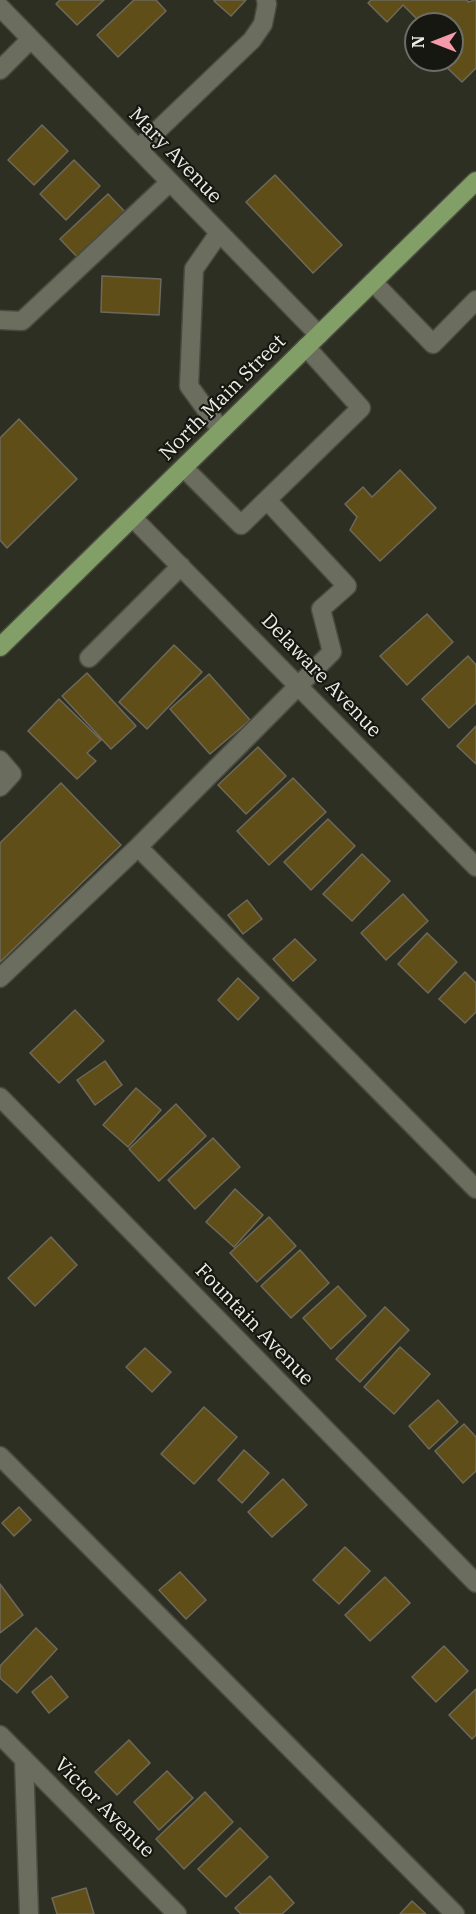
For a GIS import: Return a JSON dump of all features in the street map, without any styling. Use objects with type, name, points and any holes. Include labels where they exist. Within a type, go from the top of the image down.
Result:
[{"type":"main road","name":"North Main Street","points":[[0,647],[476,181]]},
{"type":"street","points":[[138,149],[252,40],[263,24],[266,0]]},
{"type":"street","name":"Mary Avenue","points":[[0,7],[219,233],[312,341],[361,408],[267,500]]},
{"type":"street","points":[[0,70],[31,39]]},
{"type":"street","points":[[0,320],[22,321],[170,182]]},
{"type":"street","points":[[219,233],[194,269],[189,386],[221,430]]},
{"type":"street","points":[[373,282],[433,344],[476,300]]},
{"type":"street","points":[[0,978],[138,847],[332,652],[321,609],[347,585],[267,500],[241,525],[184,468]]},
{"type":"street","name":"Delaware Avenue","points":[[133,518],[476,866]]},
{"type":"street","points":[[89,658],[181,566]]},
{"type":"street","points":[[0,760],[12,774],[0,787]]},
{"type":"street","points":[[138,847],[476,1189]]},
{"type":"street","name":"Fountain Avenue","points":[[0,1097],[476,1583]]},
{"type":"street","points":[[0,1456],[455,1914]]},
{"type":"street","name":"Victor Avenue","points":[[0,1735],[177,1914]]},
{"type":"street","points":[[24,1759],[28,1914]]},
{"type":"building","points":[[60,0],[104,0],[77,25],[56,4]]},
{"type":"building","points":[[134,0],[156,0],[166,11],[118,57],[97,35]]},
{"type":"building","points":[[246,0],[231,16],[214,1]]},
{"type":"building","points":[[371,0],[467,0],[468,2],[476,0],[476,68],[462,82],[452,72],[464,72],[464,12],[410,12],[403,5],[387,22],[368,3]]},
{"type":"building","points":[[42,125],[68,151],[34,185],[8,160]]},
{"type":"building","points":[[74,160],[100,186],[66,220],[40,194]]},
{"type":"building","points":[[275,175],[342,245],[313,273],[246,202]]},
{"type":"building","points":[[108,194],[129,216],[81,261],[60,239]]},
{"type":"building","points":[[102,276],[161,279],[159,315],[101,312]]},
{"type":"building","points":[[19,419],[77,479],[7,548],[0,540],[0,438]]},
{"type":"building","points":[[400,470],[436,508],[380,561],[350,530],[357,517],[345,504],[363,487],[372,497]]},
{"type":"building","points":[[427,614],[453,642],[407,685],[380,656]]},
{"type":"building","points":[[174,645],[202,672],[147,729],[119,702]]},
{"type":"building","points":[[468,656],[476,665],[476,703],[449,728],[422,699]]},
{"type":"building","points":[[87,673],[136,726],[111,749],[62,696]]},
{"type":"building","points":[[209,674],[250,720],[210,754],[170,709]]},
{"type":"building","points":[[59,699],[101,740],[87,753],[96,761],[77,779],[28,731]]},
{"type":"building","points":[[476,726],[476,764],[457,746]]},
{"type":"building","points":[[258,747],[286,776],[246,814],[218,785]]},
{"type":"building","points":[[293,778],[326,812],[269,865],[237,831]]},
{"type":"building","points":[[61,783],[121,845],[0,962],[0,843]]},
{"type":"building","points":[[328,819],[355,846],[311,890],[284,862]]},
{"type":"building","points":[[362,854],[390,881],[352,921],[323,894]]},
{"type":"building","points":[[403,894],[428,921],[386,960],[361,933]]},
{"type":"building","points":[[247,900],[262,919],[243,934],[228,915]]},
{"type":"building","points":[[427,933],[457,962],[428,993],[398,964]]},
{"type":"building","points":[[295,939],[316,960],[293,981],[273,959]]},
{"type":"building","points":[[465,972],[476,983],[476,1012],[465,1023],[439,999]]},
{"type":"building","points":[[238,978],[259,998],[238,1020],[218,1000]]},
{"type":"building","points":[[75,1010],[104,1041],[59,1083],[30,1053]]},
{"type":"building","points":[[105,1061],[122,1085],[95,1105],[77,1080]]},
{"type":"building","points":[[136,1088],[161,1110],[128,1147],[103,1125]]},
{"type":"building","points":[[176,1104],[206,1136],[159,1181],[129,1149]]},
{"type":"building","points":[[213,1138],[240,1167],[195,1209],[168,1180]]},
{"type":"building","points":[[235,1189],[263,1215],[234,1247],[206,1222]]},
{"type":"building","points":[[269,1217],[296,1246],[257,1282],[230,1253]]},
{"type":"building","points":[[51,1237],[77,1265],[35,1306],[8,1278]]},
{"type":"building","points":[[300,1250],[329,1283],[291,1318],[261,1286]]},
{"type":"building","points":[[338,1286],[366,1316],[331,1349],[303,1318]]},
{"type":"building","points":[[385,1307],[409,1330],[360,1382],[336,1359]]},
{"type":"building","points":[[400,1347],[430,1374],[394,1414],[364,1387]]},
{"type":"building","points":[[145,1348],[171,1372],[152,1392],[126,1367]]},
{"type":"building","points":[[438,1400],[458,1422],[429,1449],[409,1426]]},
{"type":"building","points":[[204,1407],[237,1437],[194,1484],[161,1454]]},
{"type":"building","points":[[464,1424],[476,1437],[476,1471],[463,1483],[435,1451]]},
{"type":"building","points":[[244,1450],[269,1473],[242,1503],[218,1480]]},
{"type":"building","points":[[283,1479],[307,1505],[272,1537],[248,1512]]},
{"type":"building","points":[[19,1507],[31,1520],[14,1536],[2,1523]]},
{"type":"building","points":[[345,1547],[370,1571],[339,1604],[313,1580]]},
{"type":"building","points":[[180,1572],[206,1600],[186,1619],[159,1590]]},
{"type":"building","points":[[385,1577],[410,1603],[370,1641],[345,1615]]},
{"type":"building","points":[[0,1584],[23,1615],[0,1633]]},
{"type":"building","points":[[36,1628],[57,1649],[17,1693],[0,1678],[0,1666]]},
{"type":"building","points":[[444,1646],[468,1671],[436,1702],[412,1677]]},
{"type":"building","points":[[51,1676],[68,1697],[49,1713],[32,1692]]},
{"type":"building","points":[[476,1689],[476,1735],[472,1739],[449,1715]]},
{"type":"building","points":[[129,1740],[150,1763],[117,1795],[95,1772]]},
{"type":"building","points":[[167,1771],[193,1798],[159,1830],[134,1802]]},
{"type":"building","points":[[205,1792],[233,1822],[184,1869],[156,1839]]},
{"type":"building","points":[[240,1828],[268,1857],[226,1897],[198,1869]]},
{"type":"building","points":[[270,1876],[294,1903],[282,1914],[241,1914],[235,1908]]},
{"type":"building","points":[[86,1888],[94,1914],[57,1914],[52,1898]]},
{"type":"building","points":[[412,1901],[426,1914],[400,1914]]}]
